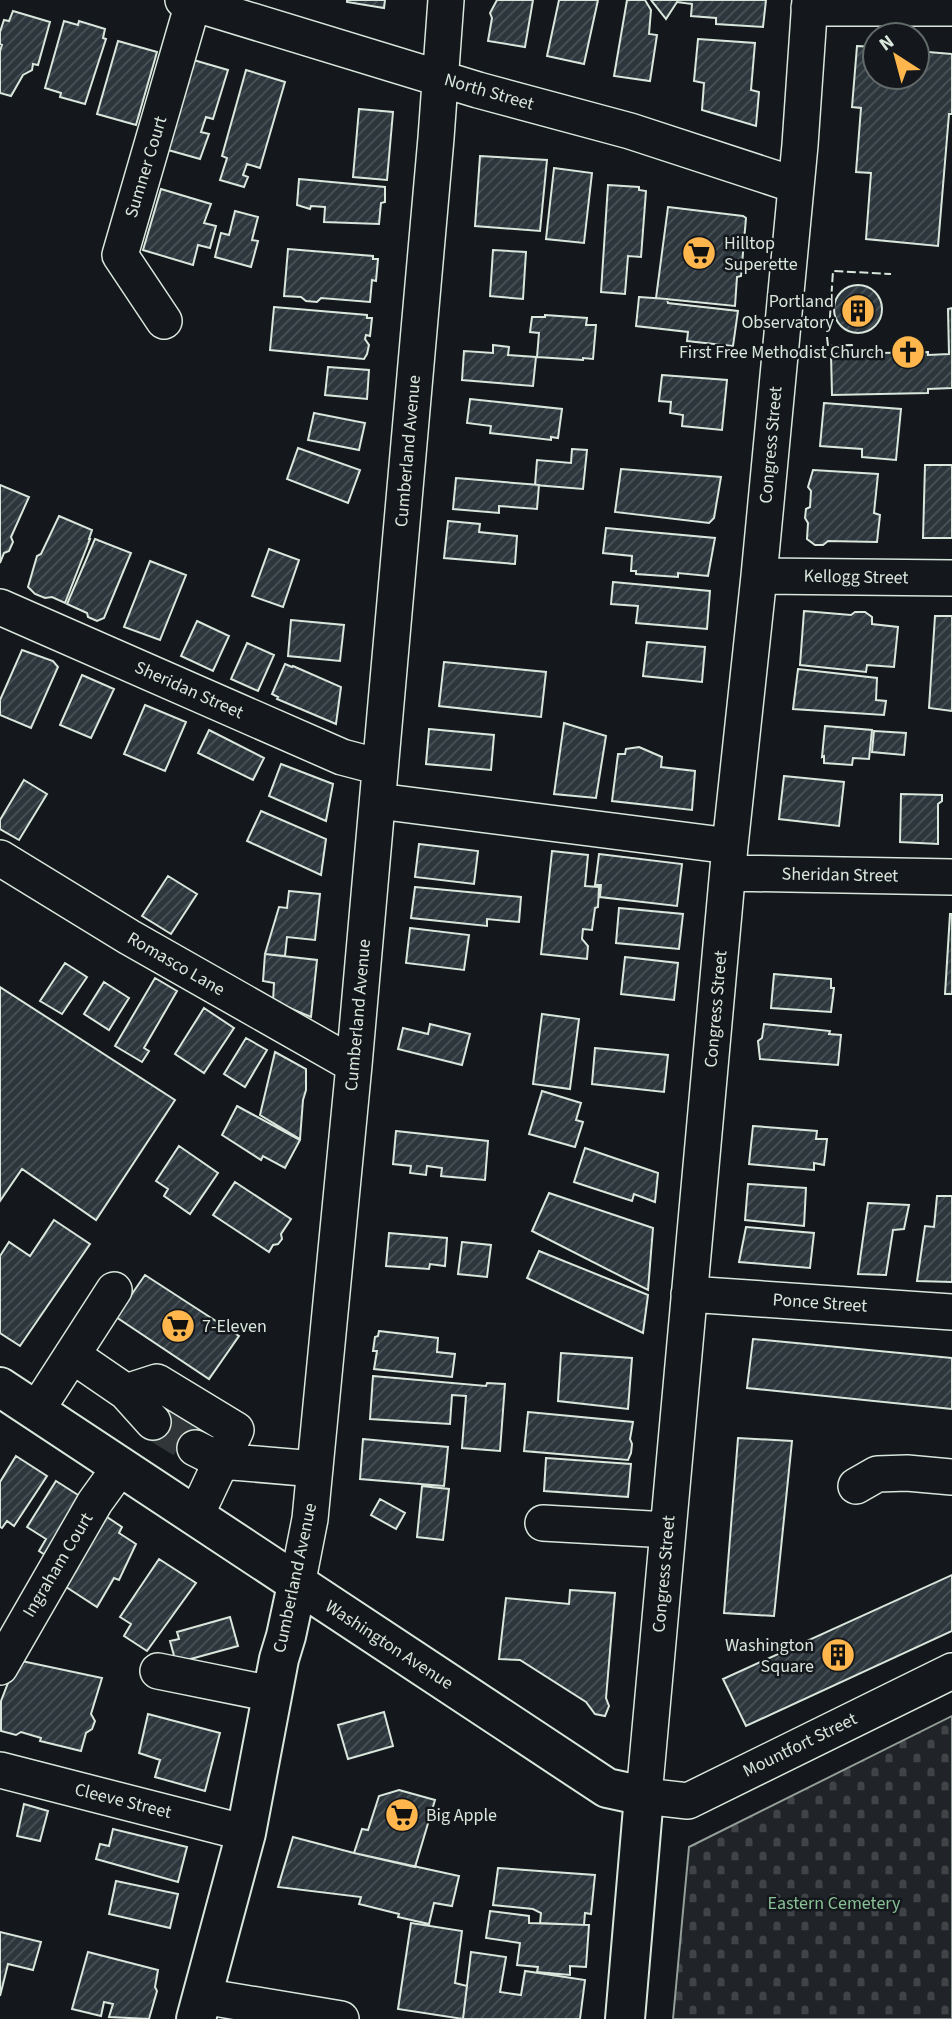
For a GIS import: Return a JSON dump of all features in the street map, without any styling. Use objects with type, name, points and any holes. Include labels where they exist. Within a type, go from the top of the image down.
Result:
[{"type":"main road","name":"Washington Avenue","points":[[0,1387],[607,1788],[644,1796]]},
{"type":"main road","name":"Cumberland Avenue","points":[[199,2007],[246,1833],[272,1695],[297,1585]]},
{"type":"main road","name":"Congress Street","points":[[625,2019],[644,1796]]},
{"type":"street","name":"Cumberland Avenue","points":[[297,1585],[310,1519],[354,1065],[446,0]]},
{"type":"street","name":"North Street","points":[[188,1],[440,78],[630,131],[795,185]]},
{"type":"street","name":"Sumner Court","points":[[164,321],[120,255],[188,1]]},
{"type":"street","points":[[810,4],[952,8]]},
{"type":"street","name":"Congress Street","points":[[644,1796],[810,4]]},
{"type":"street","name":"Kellogg Street","points":[[759,576],[952,578]]},
{"type":"street","name":"Sheridan Street","points":[[0,607],[342,757],[379,784],[729,860],[952,877]]},
{"type":"street","name":"Romasco Lane","points":[[0,858],[140,944],[354,1065]]},
{"type":"street","points":[[36,1410],[114,1290]]},
{"type":"street","name":"Ponce Street","points":[[689,1294],[952,1312]]},
{"type":"street","points":[[72,1355],[126,1392],[153,1422]]},
{"type":"street","points":[[126,1392],[157,1382],[236,1430],[208,1454],[196,1515]]},
{"type":"street","points":[[208,1454],[315,1469]]},
{"type":"street","name":"Ingraham Court","points":[[0,1667],[95,1502],[121,1466]]},
{"type":"street","points":[[856,1486],[877,1474],[906,1473],[952,1477]]},
{"type":"street","points":[[543,1523],[668,1530]]},
{"type":"street","points":[[158,1671],[272,1695]]},
{"type":"street","name":"Mountfort Street","points":[[644,1796],[688,1801],[952,1671]]},
{"type":"street","name":"Cleeve Street","points":[[0,1770],[246,1833]]},
{"type":"street","points":[[199,2007],[341,2019]]},
{"type":"green space","name":"Eastern Cemetery","points":[[952,1716],[952,2019],[673,2019],[689,1847]]},
{"type":"building","points":[[347,0],[385,0],[384,8]]},
{"type":"building","points":[[497,0],[533,0],[525,47],[488,41],[492,18],[490,13]]},
{"type":"building","points":[[559,0],[598,0],[584,64],[547,56]]},
{"type":"building","points":[[627,0],[645,0],[651,10],[649,34],[657,35],[650,81],[614,76]]},
{"type":"building","points":[[651,0],[766,0],[763,27],[716,24],[716,18],[691,16],[692,4],[677,2],[666,19]]},
{"type":"building","points":[[13,11],[50,22],[38,65],[33,64],[32,70],[23,75],[11,96],[0,93],[0,32],[4,20],[9,21]]},
{"type":"building","points":[[64,21],[78,25],[79,21],[105,29],[103,38],[106,39],[85,104],[60,97],[61,93],[45,88]]},
{"type":"building","points":[[698,39],[755,43],[751,90],[759,92],[756,126],[702,110],[704,83],[694,81]]},
{"type":"building","points":[[118,41],[157,52],[136,125],[97,114]]},
{"type":"building","points":[[857,46],[861,46],[861,91],[931,91],[931,52],[952,54],[952,114],[949,114],[938,246],[866,239],[871,173],[856,172],[861,108],[852,107]]},
{"type":"building","points":[[190,59],[228,70],[213,119],[206,117],[201,132],[209,134],[200,159],[168,150]]},
{"type":"building","points":[[246,70],[285,82],[260,168],[247,164],[243,175],[248,177],[244,187],[220,180],[227,158],[222,156]]},
{"type":"building","points":[[359,109],[393,112],[387,180],[353,177]]},
{"type":"building","points":[[480,156],[547,160],[540,231],[475,226]]},
{"type":"building","points":[[554,168],[592,173],[584,243],[546,239]]},
{"type":"building","points":[[299,179],[385,187],[385,202],[381,203],[379,224],[324,222],[325,207],[311,206],[310,209],[297,205]]},
{"type":"building","points":[[608,185],[639,187],[639,190],[646,191],[641,257],[628,256],[625,294],[601,292]]},
{"type":"building","points":[[161,189],[211,204],[204,223],[216,226],[210,248],[198,245],[193,265],[143,250]]},
{"type":"building","points":[[668,207],[746,218],[741,276],[737,277],[735,306],[656,298]]},
{"type":"building","points":[[235,211],[258,217],[252,240],[258,241],[251,267],[215,257],[221,233],[229,235]]},
{"type":"building","points":[[288,249],[373,256],[373,259],[378,259],[370,302],[321,298],[317,302],[284,296]]},
{"type":"building","points":[[493,250],[526,252],[523,299],[490,296]]},
{"type":"building","name":"Portland Observatory","points":[[858,285],[875,292],[882,309],[875,326],[858,333],[841,326],[834,309],[841,292]]},
{"type":"building","points":[[639,297],[738,311],[733,346],[687,341],[688,332],[636,326]]},
{"type":"building","points":[[274,307],[367,315],[367,318],[372,318],[370,336],[366,335],[365,339],[369,345],[367,354],[364,359],[270,350]]},
{"type":"building","name":"First Free Methodist Church","points":[[952,308],[952,388],[928,389],[928,393],[832,395],[831,354],[949,354],[948,309]]},
{"type":"building","points":[[545,315],[587,318],[586,325],[596,325],[593,359],[537,357],[539,333],[530,332],[532,317]]},
{"type":"building","points":[[493,345],[509,347],[508,355],[536,357],[533,386],[462,380],[464,351],[493,353]]},
{"type":"building","points":[[328,367],[369,370],[367,399],[325,395]]},
{"type":"building","points":[[662,375],[727,380],[722,430],[682,426],[683,415],[670,413],[671,402],[659,401]]},
{"type":"building","points":[[470,399],[562,409],[558,438],[551,437],[551,440],[490,433],[491,426],[467,423]]},
{"type":"building","points":[[824,403],[901,409],[896,460],[862,457],[862,449],[820,446]]},
{"type":"building","points":[[314,413],[365,423],[359,450],[308,440]]},
{"type":"building","points":[[298,448],[360,470],[348,503],[287,479]]},
{"type":"building","points":[[572,449],[587,450],[583,489],[535,485],[537,460],[571,463]]},
{"type":"building","points":[[925,465],[952,465],[952,538],[923,538]]},
{"type":"building","points":[[621,469],[721,477],[714,518],[709,523],[615,512]]},
{"type":"building","points":[[813,470],[878,474],[874,513],[880,515],[877,542],[828,541],[823,545],[815,545],[807,539],[808,523],[805,518],[806,509],[810,507],[811,491],[808,487]]},
{"type":"building","points":[[456,478],[539,485],[537,509],[499,506],[499,513],[453,509]]},
{"type":"building","points":[[0,485],[29,497],[11,537],[13,542],[0,563]]},
{"type":"building","points":[[59,516],[92,530],[65,603],[35,594],[28,587],[37,556],[41,554]]},
{"type":"building","points":[[448,521],[480,524],[479,532],[517,536],[515,564],[444,558]]},
{"type":"building","points":[[606,528],[715,538],[708,576],[678,573],[678,577],[636,574],[636,571],[631,571],[632,556],[603,553]]},
{"type":"building","points":[[95,539],[131,553],[104,618],[97,621],[67,604]]},
{"type":"building","points":[[269,549],[299,560],[283,607],[252,596]]},
{"type":"building","points":[[150,561],[186,575],[160,640],[124,627]]},
{"type":"building","points":[[613,582],[710,591],[707,629],[636,623],[638,606],[611,604]]},
{"type":"building","points":[[804,611],[851,615],[865,612],[872,617],[872,624],[898,627],[894,667],[867,665],[866,672],[800,665]]},
{"type":"building","points":[[935,616],[952,616],[952,711],[929,708]]},
{"type":"building","points":[[291,620],[344,625],[340,661],[288,656]]},
{"type":"building","points":[[197,621],[229,636],[213,671],[181,656]]},
{"type":"building","points":[[647,642],[705,647],[702,682],[643,676]]},
{"type":"building","points":[[247,643],[274,655],[258,691],[231,679]]},
{"type":"building","points":[[22,650],[53,661],[58,667],[31,728],[0,715],[0,700]]},
{"type":"building","points":[[444,662],[546,672],[541,717],[439,706]]},
{"type":"building","points":[[285,664],[341,687],[336,724],[277,699],[278,697],[272,694]]},
{"type":"building","points":[[798,669],[877,678],[876,700],[886,701],[884,715],[793,709]]},
{"type":"building","points":[[82,675],[114,689],[91,738],[60,725]]},
{"type":"building","points":[[145,705],[186,722],[165,771],[124,754]]},
{"type":"building","points":[[564,723],[606,736],[596,798],[554,794]]},
{"type":"building","points":[[825,726],[872,730],[869,759],[853,758],[852,765],[824,763],[824,756],[822,757]]},
{"type":"building","points":[[429,729],[494,735],[491,770],[426,764]]},
{"type":"building","points":[[209,730],[264,758],[253,780],[198,753]]},
{"type":"building","points":[[874,731],[906,733],[904,755],[872,752]]},
{"type":"building","points":[[639,747],[662,757],[661,767],[695,771],[692,810],[612,801],[618,754],[625,754],[626,749]]},
{"type":"building","points":[[281,764],[333,784],[326,821],[269,796]]},
{"type":"building","points":[[784,776],[844,782],[839,826],[779,819]]},
{"type":"building","points":[[24,780],[47,794],[19,840],[0,829],[0,820]]},
{"type":"building","points":[[901,794],[942,795],[942,801],[938,804],[938,844],[900,842]]},
{"type":"building","points":[[261,811],[326,839],[321,875],[247,841]]},
{"type":"building","points":[[419,844],[478,851],[474,884],[415,877]]},
{"type":"building","points":[[552,851],[588,855],[585,886],[599,887],[598,907],[595,908],[592,930],[583,929],[582,939],[588,946],[587,959],[541,954]]},
{"type":"building","points":[[599,854],[682,864],[677,906],[600,897],[601,885],[595,885]]},
{"type":"building","points":[[168,876],[197,894],[171,934],[142,916]]},
{"type":"building","points":[[415,887],[521,897],[519,922],[487,919],[487,926],[411,918]]},
{"type":"building","points":[[289,891],[320,894],[315,940],[287,937],[285,956],[265,954],[279,907],[287,908]]},
{"type":"building","points":[[619,908],[683,914],[679,949],[616,943]]},
{"type":"building","points":[[950,914],[952,994],[945,994]]},
{"type":"building","points":[[410,928],[469,935],[464,970],[406,963]]},
{"type":"building","points":[[265,954],[317,960],[311,1017],[273,1001],[274,983],[263,981]]},
{"type":"building","points":[[625,957],[678,963],[674,1000],[621,994]]},
{"type":"building","points":[[65,963],[87,977],[62,1014],[40,1001]]},
{"type":"building","points":[[774,974],[831,979],[831,988],[834,988],[831,1012],[771,1008]]},
{"type":"building","points":[[155,978],[177,991],[144,1048],[149,1051],[142,1062],[115,1046]]},
{"type":"building","points":[[104,982],[129,998],[109,1030],[84,1014]]},
{"type":"building","points":[[0,987],[175,1100],[96,1220],[22,1169],[0,1201]]},
{"type":"building","points":[[204,1008],[234,1028],[204,1073],[175,1054]]},
{"type":"building","points":[[542,1014],[579,1019],[570,1089],[533,1084]]},
{"type":"building","points":[[430,1024],[470,1034],[462,1065],[398,1049],[403,1028],[428,1034]]},
{"type":"building","points":[[764,1024],[830,1031],[829,1034],[841,1035],[838,1065],[760,1059],[758,1041],[762,1038]]},
{"type":"building","points":[[246,1038],[267,1050],[245,1087],[224,1074]]},
{"type":"building","points":[[595,1048],[668,1055],[664,1092],[592,1084]]},
{"type":"building","points":[[275,1052],[306,1069],[300,1139],[260,1115]]},
{"type":"building","points":[[542,1091],[581,1103],[576,1120],[583,1122],[575,1147],[529,1134]]},
{"type":"building","points":[[237,1106],[300,1140],[285,1168],[263,1156],[261,1160],[222,1135]]},
{"type":"building","points":[[753,1126],[817,1131],[816,1139],[827,1139],[824,1165],[814,1163],[814,1170],[749,1164]]},
{"type":"building","points":[[396,1131],[488,1141],[485,1180],[441,1176],[442,1168],[427,1166],[426,1175],[410,1173],[411,1166],[393,1164]]},
{"type":"building","points":[[179,1146],[218,1173],[190,1214],[164,1196],[168,1189],[156,1181]]},
{"type":"building","points":[[585,1148],[658,1173],[655,1202],[634,1194],[632,1201],[574,1182]]},
{"type":"building","points":[[235,1182],[291,1219],[281,1234],[282,1239],[273,1245],[269,1252],[213,1215]]},
{"type":"building","points":[[748,1184],[806,1188],[804,1226],[745,1220]]},
{"type":"building","points":[[549,1193],[653,1228],[648,1290],[532,1231]]},
{"type":"building","points":[[937,1196],[952,1196],[952,1282],[917,1281],[925,1226],[934,1227]]},
{"type":"building","points":[[868,1203],[909,1205],[904,1229],[893,1230],[886,1275],[858,1274]]},
{"type":"building","points":[[54,1220],[90,1244],[20,1346],[0,1333],[0,1256],[9,1242],[30,1256]]},
{"type":"building","points":[[746,1227],[814,1233],[810,1268],[739,1262]]},
{"type":"building","points":[[389,1233],[447,1238],[445,1266],[430,1264],[429,1269],[386,1266]]},
{"type":"building","points":[[462,1242],[491,1245],[487,1277],[458,1274]]},
{"type":"building","points":[[539,1251],[648,1295],[643,1333],[527,1278]]},
{"type":"building","name":"7-Eleven","points":[[145,1275],[239,1336],[209,1379],[116,1317]]},
{"type":"building","points":[[379,1331],[438,1338],[437,1352],[455,1354],[452,1377],[374,1369],[377,1351],[373,1351],[375,1337]]},
{"type":"building","points":[[753,1339],[952,1358],[952,1409],[747,1388]]},
{"type":"building","points":[[753,1339],[952,1358],[952,1409],[747,1388]]},
{"type":"building","points":[[561,1353],[632,1358],[628,1409],[558,1401]]},
{"type":"building","points":[[373,1376],[486,1386],[487,1383],[505,1384],[500,1451],[462,1448],[466,1396],[452,1395],[450,1424],[370,1419]]},
{"type":"building","points":[[168,1398],[210,1424],[191,1455],[149,1429]]},
{"type":"building","points":[[528,1412],[633,1422],[628,1460],[524,1451]]},
{"type":"building","name":"Washington Square","points":[[738,1438],[792,1441],[774,1616],[724,1613]]},
{"type":"building","name":"Washington Square","points":[[738,1438],[792,1441],[774,1616],[724,1613]]},
{"type":"building","points":[[363,1439],[448,1447],[444,1486],[360,1479]]},
{"type":"building","points":[[16,1456],[47,1476],[14,1526],[7,1521],[2,1528],[0,1482]]},
{"type":"building","points":[[546,1458],[631,1464],[628,1497],[544,1491]]},
{"type":"building","points":[[56,1481],[86,1500],[50,1558],[39,1551],[46,1539],[27,1527]]},
{"type":"building","points":[[422,1486],[449,1489],[443,1540],[417,1537]]},
{"type":"building","points":[[380,1499],[405,1513],[396,1529],[371,1515]]},
{"type":"building","points":[[98,1511],[122,1527],[119,1533],[136,1544],[119,1580],[114,1578],[97,1607],[63,1585]]},
{"type":"building","points":[[159,1559],[196,1583],[147,1651],[124,1636],[131,1624],[120,1617]]},
{"type":"building","name":"Washington Square","points":[[952,1575],[952,1631],[746,1726],[723,1679]]},
{"type":"building","name":"Washington Square","points":[[952,1575],[952,1631],[746,1726],[723,1679]]},
{"type":"building","points":[[570,1590],[615,1593],[606,1698],[609,1706],[605,1716],[595,1714],[586,1702],[520,1660],[499,1659],[506,1598],[569,1604]]},
{"type":"building","points":[[230,1617],[238,1646],[176,1663],[170,1641],[179,1639],[177,1632]]},
{"type":"building","points":[[17,1660],[102,1678],[91,1714],[95,1721],[92,1729],[86,1733],[81,1751],[40,1741],[41,1738],[21,1732],[16,1735],[1,1731],[1,1701]]},
{"type":"building","points":[[384,1712],[393,1746],[348,1759],[338,1725]]},
{"type":"building","points":[[148,1714],[220,1733],[205,1791],[155,1777],[160,1760],[139,1753]]},
{"type":"building","name":"Big Apple","points":[[399,1790],[435,1800],[415,1867],[354,1853],[362,1829],[368,1830],[379,1796]]},
{"type":"building","points":[[24,1804],[48,1811],[40,1841],[17,1836]]},
{"type":"building","points":[[113,1829],[187,1847],[178,1882],[96,1859],[100,1844],[109,1846]]},
{"type":"building","points":[[293,1837],[459,1876],[452,1906],[434,1903],[429,1924],[359,1904],[361,1897],[278,1887]]},
{"type":"building","points":[[498,1868],[595,1875],[591,1914],[585,1913],[584,1925],[540,1923],[541,1913],[533,1909],[493,1905]]},
{"type":"building","points":[[116,1881],[178,1894],[170,1928],[109,1914]]},
{"type":"building","points":[[490,1911],[529,1916],[529,1923],[589,1925],[586,1967],[570,1966],[570,1975],[537,1972],[538,1967],[517,1965],[520,1943],[486,1938]]},
{"type":"building","points":[[411,1923],[462,1931],[455,1983],[467,1986],[463,2019],[398,2009]]},
{"type":"building","points":[[0,1932],[41,1942],[33,1970],[8,1964],[0,1996]]},
{"type":"building","points":[[88,1952],[158,1970],[155,1987],[157,1991],[149,2019],[109,2017],[113,2004],[104,2002],[101,2016],[72,2009]]},
{"type":"building","points":[[471,1952],[506,1957],[500,1992],[521,1995],[525,1971],[585,1980],[580,2019],[463,2019]]},
{"type":"tunnel","points":[[153,1422],[195,1448]]},
{"type":"fence","points":[[829,332],[833,271],[891,274]]},
{"type":"fence","points":[[827,337],[828,346],[852,345],[850,353]]},
{"type":"place","name":"Hilltop Superette","points":[[699,253]]},
{"type":"place","name":"Portland Observatory","points":[[858,311]]},
{"type":"place","name":"First Free Methodist Church","points":[[908,352]]},
{"type":"place","name":"7-Eleven","points":[[178,1326]]},
{"type":"place","name":"Washington Square","points":[[838,1655]]},
{"type":"place","name":"Big Apple","points":[[402,1815]]}]
